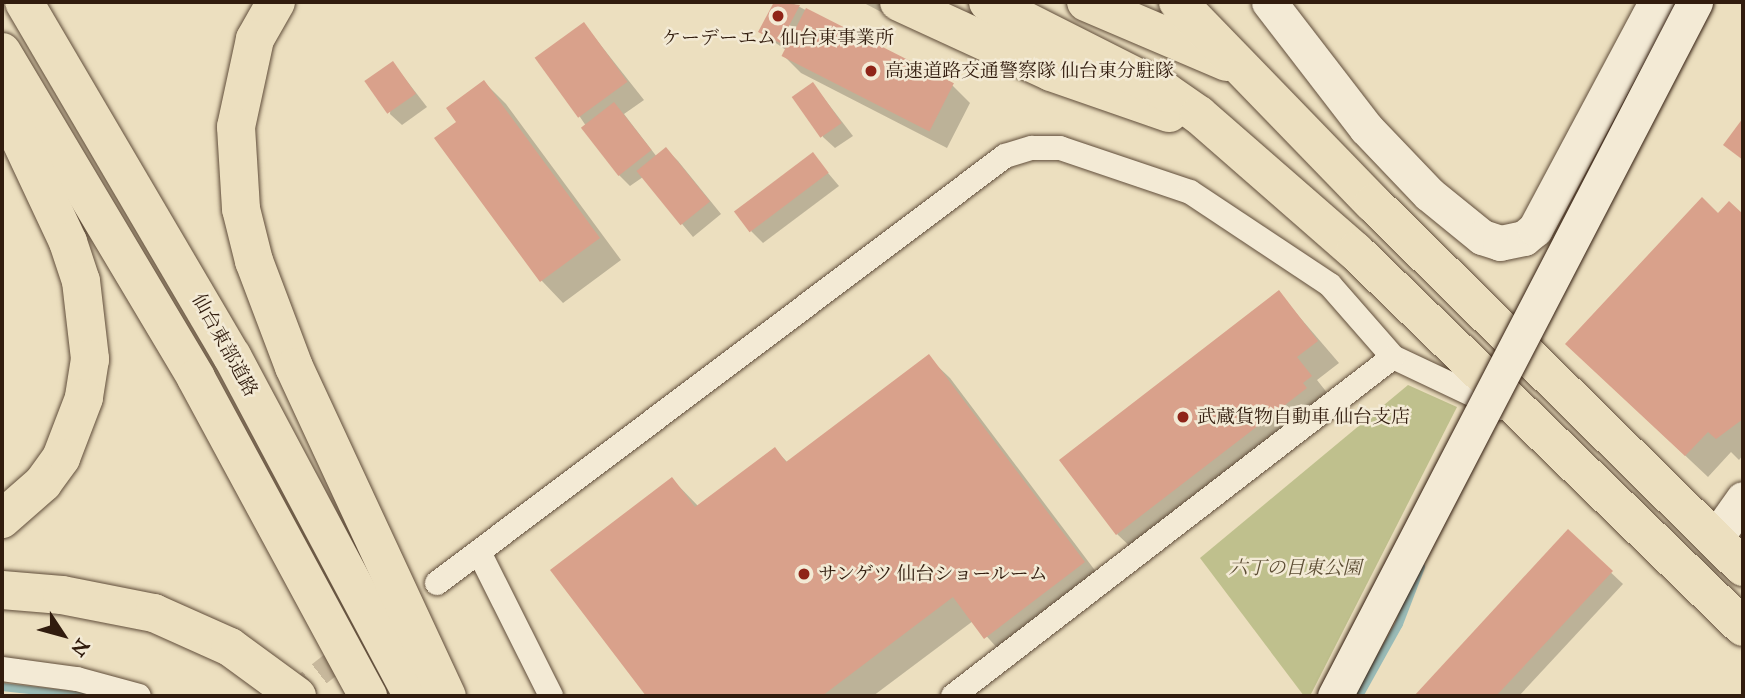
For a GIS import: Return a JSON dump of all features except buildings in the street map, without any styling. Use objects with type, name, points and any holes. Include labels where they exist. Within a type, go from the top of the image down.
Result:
[{"type":"highway","name":"仙台東部道路","points":[[24,2],[232,356],[413,696]]},
{"type":"highway","points":[[276,2],[255,39],[236,127],[241,209],[254,261],[294,367],[447,696]]},
{"type":"highway","points":[[899,2],[1039,67],[1144,108],[1199,115]]},
{"type":"highway","points":[[947,2],[1161,105],[1199,115]]},
{"type":"highway","points":[[988,2],[1166,92],[1199,115],[1355,251],[1521,417],[1743,627]]},
{"type":"highway","points":[[1033,2],[1171,74],[1199,115]]},
{"type":"highway","points":[[1086,2],[1236,65]]},
{"type":"highway","points":[[1127,2],[1236,65]]},
{"type":"highway","points":[[1159,2],[1236,65]]},
{"type":"highway","points":[[1178,2],[1236,65],[1743,567]]},
{"type":"highway","points":[[1191,2],[1236,65]]},
{"type":"highway","points":[[1203,2],[1236,65]]},
{"type":"highway","points":[[2,52],[196,378],[368,696]]},
{"type":"highway","points":[[2,101],[68,242],[81,281],[90,359],[84,398],[61,458],[43,483],[2,519]]},
{"type":"highway","points":[[2,590],[62,595],[154,613],[229,647],[297,696]]},
{"type":"street","points":[[1269,2],[1366,128],[1420,185],[1482,237],[1500,243],[1524,238],[1535,229],[1656,2]]},
{"type":"street","points":[[1335,696],[1695,2]]},
{"type":"street","points":[[437,583],[1005,156],[1032,148],[1060,148],[1190,192],[1330,285],[1393,357],[1521,417]]},
{"type":"street","points":[[954,696],[1393,357]]},
{"type":"street","points":[[1714,540],[1743,499]]},
{"type":"street","points":[[479,552],[551,696]]},
{"type":"street","points":[[2,669],[77,679],[139,696]]},
{"type":"green space","name":"六丁の目東公園","points":[[1408,385],[1457,407],[1310,696],[1304,696],[1200,558]]},
{"type":"waterway","points":[[1359,696],[1399,624],[1421,567]]},
{"type":"waterway","points":[[2,687],[83,696]]},
{"type":"tunnel","points":[[291,696],[356,645]]},
{"type":"place","name":"ケーデーエム 仙台東事業所","points":[[778,16]]},
{"type":"place","name":"高速道路交通警察隊 仙台東分駐隊","points":[[871,71]]},
{"type":"place","name":"武蔵貨物自動車 仙台支店","points":[[1183,417]]},
{"type":"place","name":"サンゲツ 仙台ショールーム","points":[[804,574]]}]
